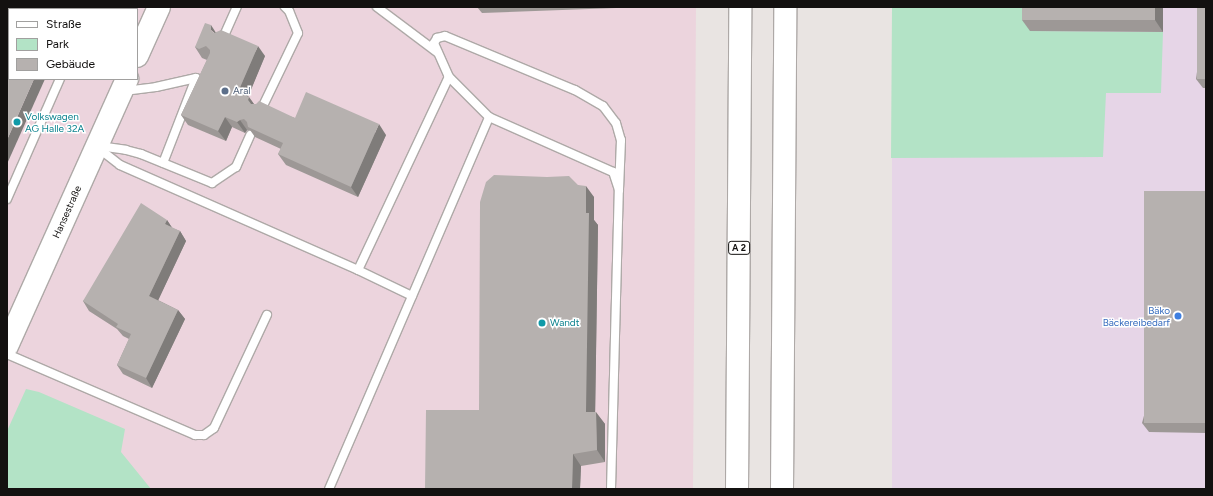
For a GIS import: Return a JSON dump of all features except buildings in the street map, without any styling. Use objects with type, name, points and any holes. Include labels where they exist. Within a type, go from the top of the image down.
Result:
[{"type":"main road","points":[[138,54],[159,7]]},
{"type":"main road","name":"A 2","points":[[737,489],[740,7]]},
{"type":"main road","points":[[782,489],[785,7]]},
{"type":"main road","name":"Hansestraße","points":[[7,346],[124,85]]},
{"type":"lane","points":[[223,38],[237,7]]},
{"type":"lane","points":[[261,110],[298,32],[289,11],[285,7]]},
{"type":"lane","points":[[377,7],[437,52]]},
{"type":"lane","points":[[611,489],[621,140],[616,124],[603,106],[575,90],[446,36],[437,38],[434,43],[449,77],[489,117],[613,172],[619,190]]},
{"type":"lane","points":[[124,85],[156,87],[199,75],[163,163]]},
{"type":"lane","points":[[358,270],[449,77]]},
{"type":"lane","points":[[7,199],[60,80]]},
{"type":"lane","points":[[329,489],[489,117]]},
{"type":"lane","points":[[96,146],[126,150],[212,183],[236,167],[250,135]]},
{"type":"lane","points":[[96,146],[120,165],[358,270],[412,296]]},
{"type":"lane","points":[[7,354],[195,435],[204,434],[214,428],[267,316]]},
{"type":"shaded area","points":[[7,7],[696,7],[693,489],[7,489]]},
{"type":"shaded area","points":[[892,7],[1206,7],[1206,489],[892,489]]},
{"type":"green space","points":[[892,7],[1030,7],[1031,31],[1163,32],[1161,93],[1106,93],[1103,157],[891,158]]},
{"type":"green space","points":[[26,389],[39,392],[125,429],[121,452],[151,489],[7,489],[7,431]]},
{"type":"place","name":"Aral","points":[[225,91]]},
{"type":"place","name":"Volkswagen AG Halle 32A","points":[[17,122]]},
{"type":"place","name":"Bäko Bäckereibedarf","points":[[1178,316]]},
{"type":"place","name":"Wandt","points":[[542,323]]}]
